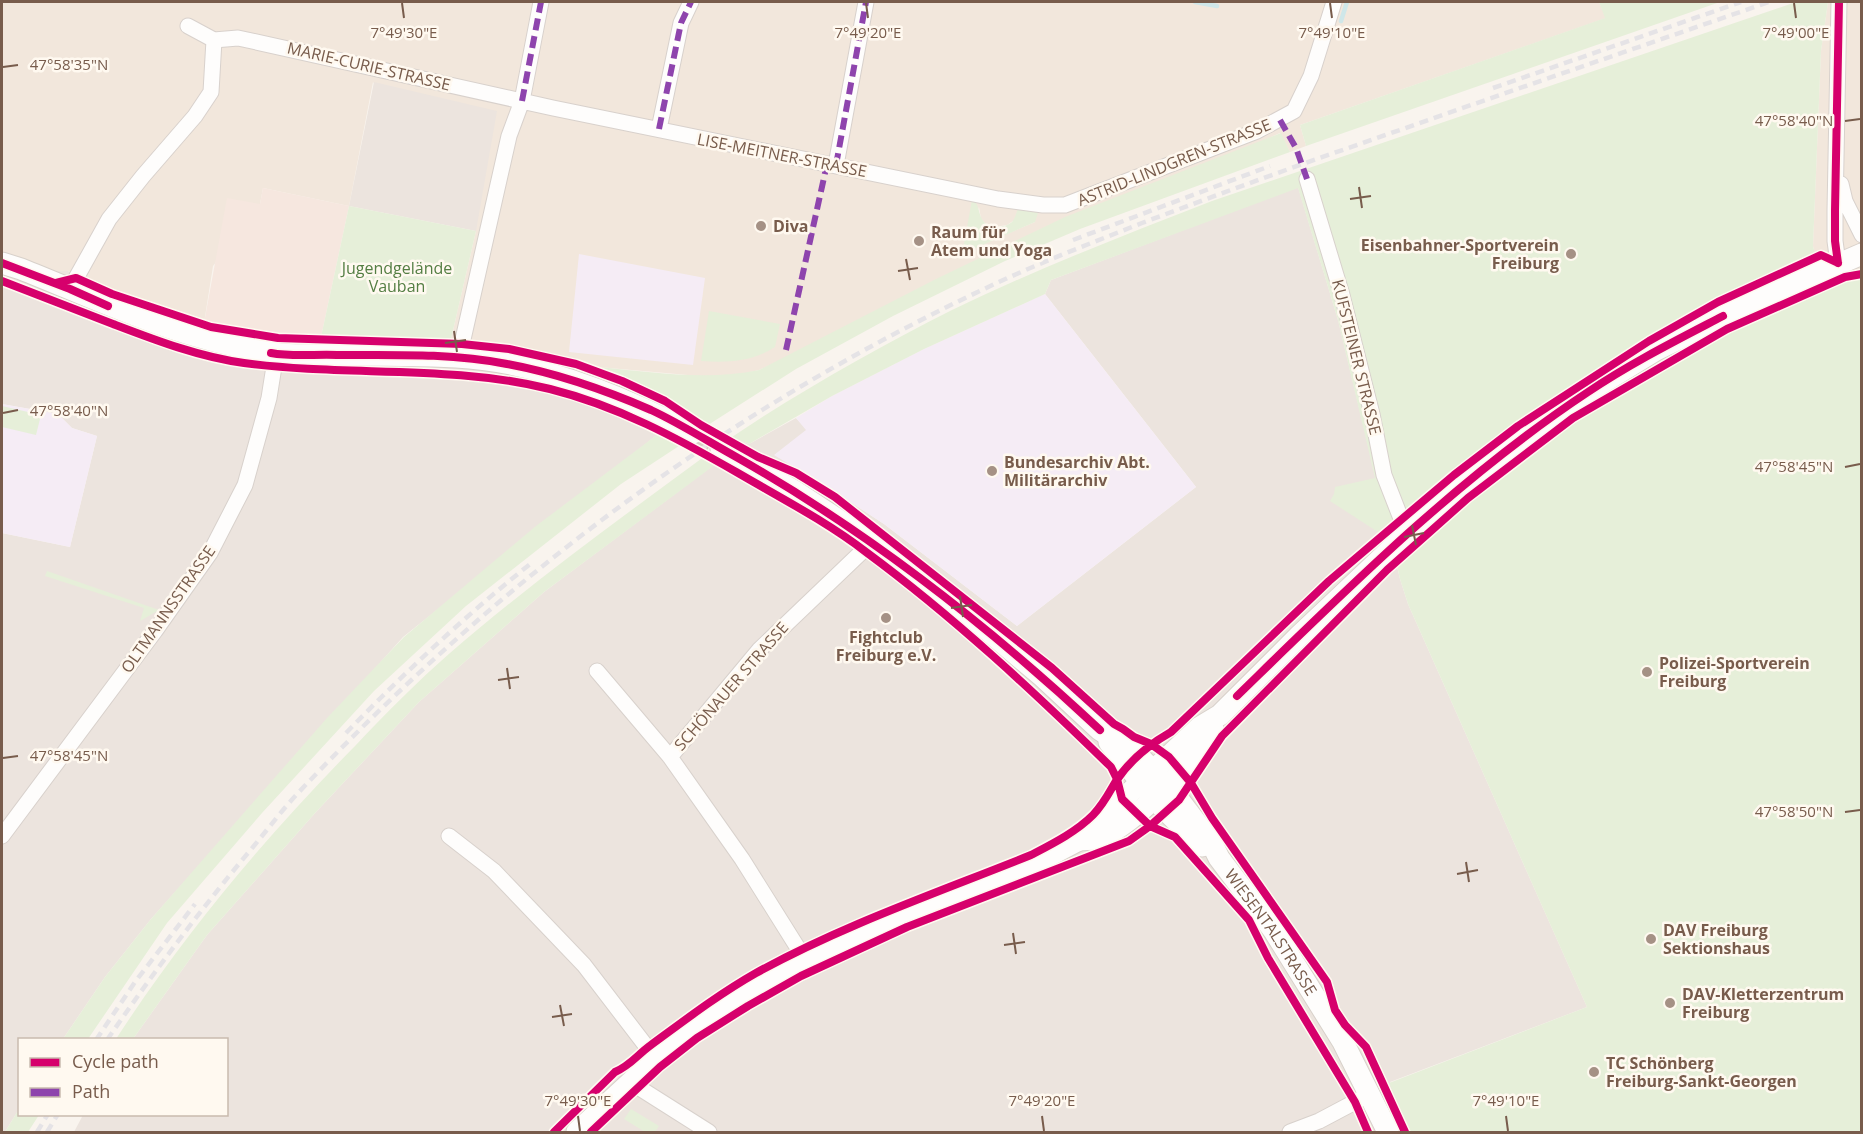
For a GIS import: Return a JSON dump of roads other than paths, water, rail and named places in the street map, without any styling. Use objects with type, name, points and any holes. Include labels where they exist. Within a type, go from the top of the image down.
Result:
[{"type":"main road","points":[[577,1132],[656,1059],[710,1018],[768,982],[806,961],[903,917],[1018,872],[1079,840],[1153,784],[1200,727],[1220,715],[1299,636],[1407,534],[1525,436],[1588,391],[1656,350],[1765,296],[1862,254]]},
{"type":"main road","points":[[2,263],[173,330],[208,340],[276,354],[459,357],[506,364],[553,375],[608,393],[693,432]]},
{"type":"main road","name":"WIESENTALSTRASSE","points":[[721,449],[793,490],[872,542],[974,619],[1044,677],[1153,784],[1203,848],[1219,858],[1274,931],[1344,1042],[1388,1132]]},
{"type":"street","points":[[459,357],[509,136],[522,100],[541,2]]},
{"type":"street","points":[[659,129],[681,23],[691,2]]},
{"type":"street","points":[[836,165],[866,2]]},
{"type":"street","name":"ASTRID-LINDGREN-STRASSE","points":[[1043,205],[1065,205],[1257,131],[1294,111],[1311,76],[1334,2]]},
{"type":"street","points":[[1838,263],[1835,241],[1839,2]]},
{"type":"street","points":[[70,289],[109,219],[195,116],[211,92],[214,40],[188,26]]},
{"type":"street","name":"MARIE-CURIE-STRASSE","points":[[214,40],[238,38],[252,40],[522,100]]},
{"type":"street","name":"LISE-MEITNER-STRASSE","points":[[522,100],[998,199],[1043,205]]},
{"type":"street","points":[[1836,167],[1845,201],[1862,235]]},
{"type":"street","name":"KUFSTEINER STRASSE","points":[[1307,179],[1345,306],[1372,414],[1384,475],[1407,534]]},
{"type":"street","name":"OLTMANNSSTRASSE","points":[[2,836],[142,649],[210,553],[244,485],[269,398],[276,354]]},
{"type":"street","name":"SCHÖNAUER STRASSE","points":[[670,757],[759,650],[872,542]]},
{"type":"street","name":"SCHÖNAUER STRASSE","points":[[597,671],[670,757],[742,859],[806,961]]},
{"type":"street","points":[[449,836],[494,871],[584,964],[656,1059]]},
{"type":"street","points":[[630,1082],[709,1132]]},
{"type":"street","points":[[1290,1132],[1319,1121],[1370,1094]]},
{"type":"waterway","points":[[1195,2],[1217,6]]},
{"type":"waterway","points":[[1341,21],[1347,2]]},
{"type":"tunnel","points":[[693,433],[721,449]]},
{"type":"railway","points":[[1493,88],[1741,2]]},
{"type":"railway","points":[[108,1038],[178,942],[281,813],[374,716],[452,643],[533,574],[617,508],[704,447],[794,390],[887,338],[984,289],[1142,223],[1305,163],[1769,2]]},
{"type":"railway","points":[[1073,240],[1270,166]]},
{"type":"railway","points":[[346,733],[437,644],[534,561]]},
{"type":"railway","points":[[97,1038],[135,982],[195,904]]},
{"type":"railway","points":[[37,1132],[47,1116]]},
{"type":"railway","points":[[47,1132],[57,1116]]},
{"type":"place","name":"Diva","points":[[761,226]]},
{"type":"place","name":"Raum für Atem und Yoga","points":[[919,241]]},
{"type":"place","name":"Eisenbahner-Sportverein Freiburg","points":[[1571,254]]},
{"type":"place","name":"Bundesarchiv Abt. Militärarchiv","points":[[992,471]]},
{"type":"place","name":"Fightclub Freiburg e.V.","points":[[886,618]]},
{"type":"place","name":"Polizei-Sportverein Freiburg","points":[[1647,672]]},
{"type":"place","name":"DAV Freiburg Sektionshaus","points":[[1651,939]]},
{"type":"place","name":"DAV-Kletterzentrum Freiburg","points":[[1670,1003]]},
{"type":"place","name":"TC Schönberg Freiburg-Sankt-Georgen","points":[[1594,1072]]},
{"type":"park label","name":"Jugendgelände Vauban","points":[[397,277]]}]
